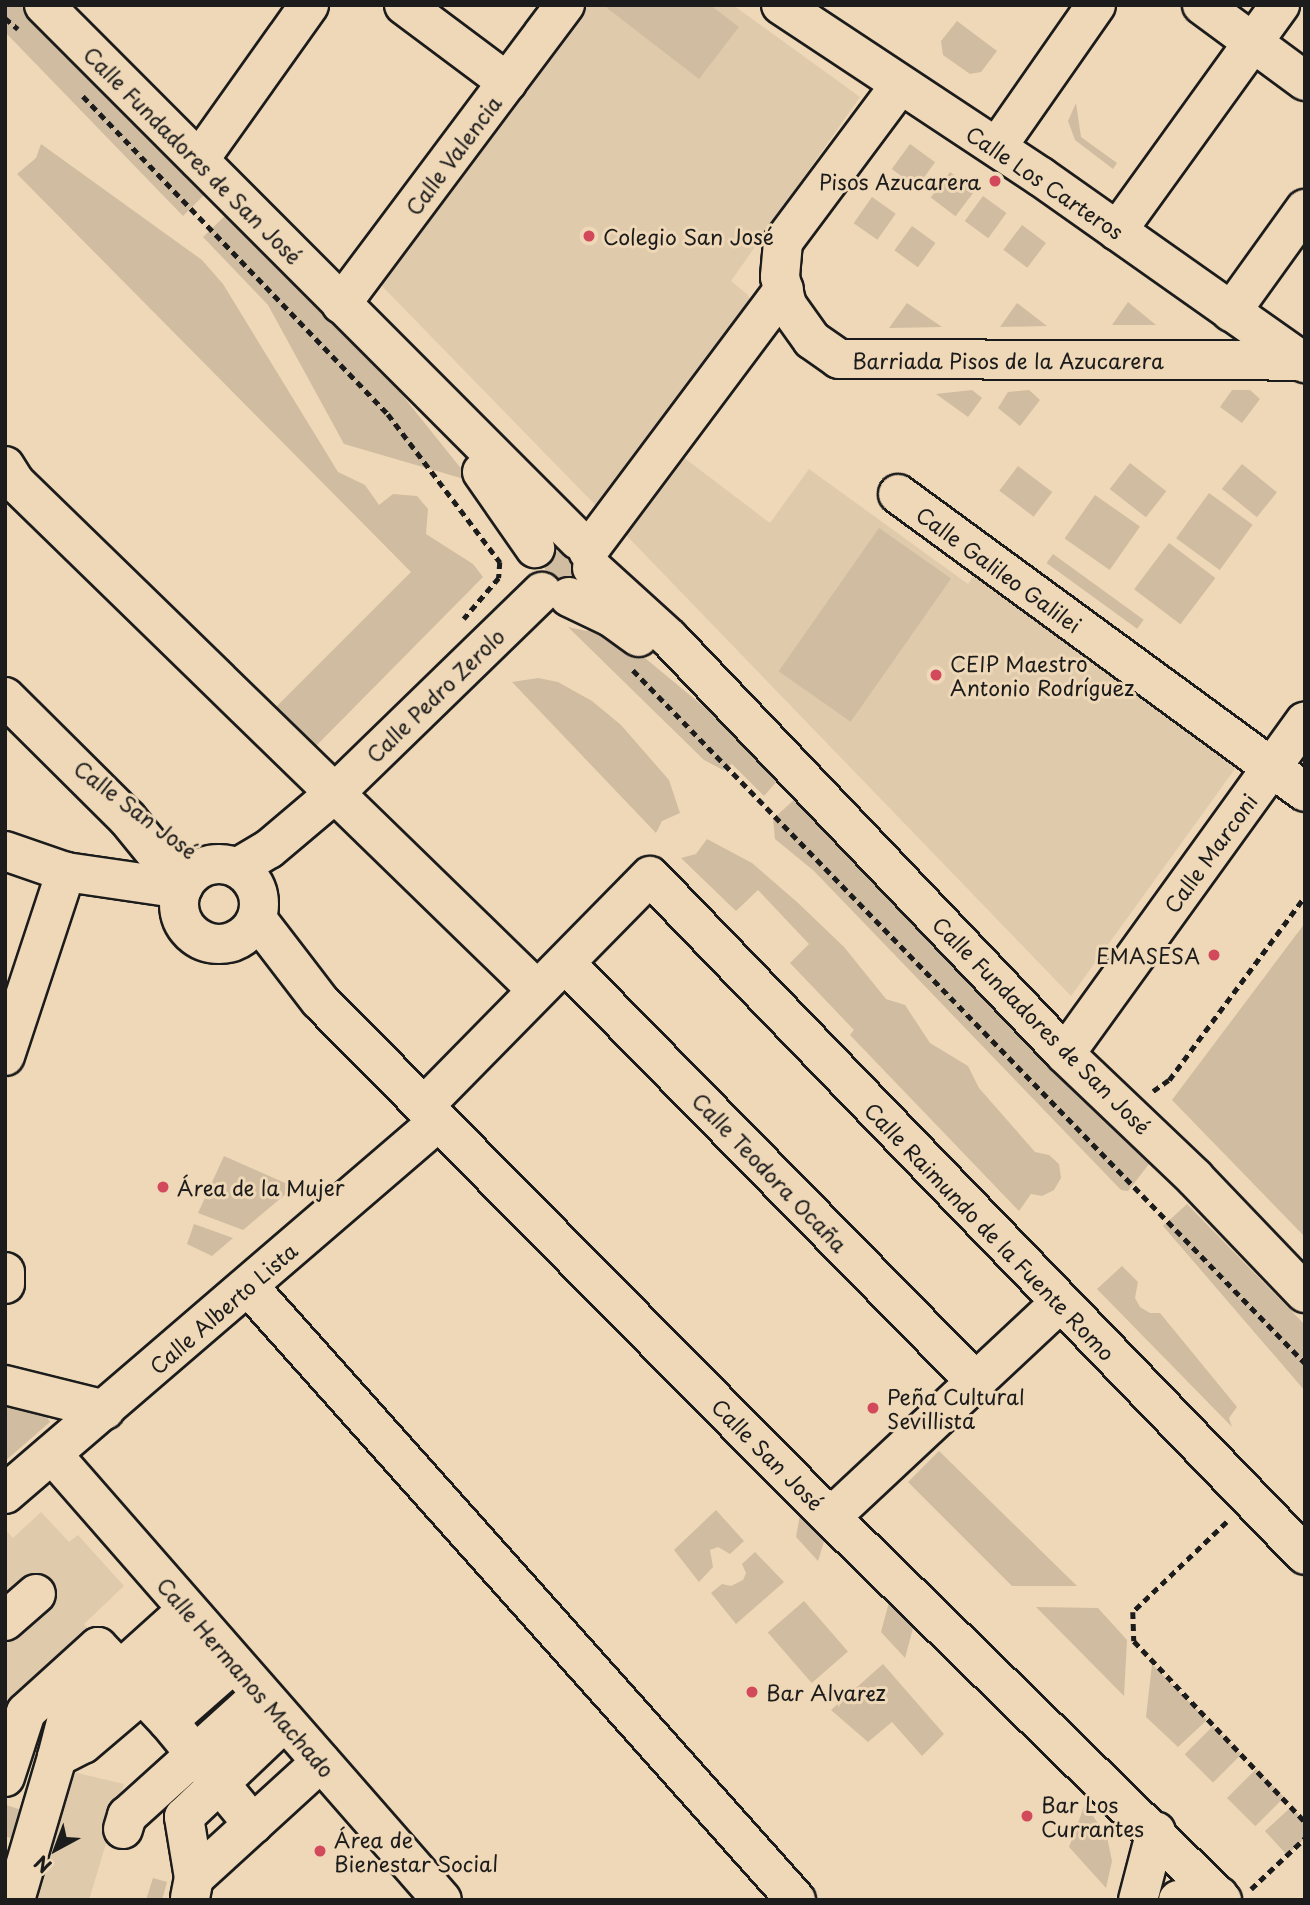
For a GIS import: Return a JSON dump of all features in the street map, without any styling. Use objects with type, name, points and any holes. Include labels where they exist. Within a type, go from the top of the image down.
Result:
[{"type":"street","points":[[199,160],[309,5]]},
{"type":"street","points":[[404,5],[508,82]]},
{"type":"street","name":"Calle Valencia","points":[[341,304],[565,5]]},
{"type":"street","name":"Calle Los Carteros","points":[[781,5],[996,147],[1303,362]]},
{"type":"street","points":[[996,147],[1096,5]]},
{"type":"street","points":[[1202,5],[1305,81]]},
{"type":"street","points":[[1117,231],[1280,5]]},
{"type":"street","name":"Calle Fundadores de San José","points":[[35,21],[199,160],[341,304],[574,570],[670,639],[1065,1054],[1172,1156],[1305,1293]]},
{"type":"street","name":"Barriada Pisos de la Azucarera","points":[[900,85],[783,242],[783,289],[788,305],[812,340],[839,359],[1303,362]]},
{"type":"street","points":[[1231,312],[1305,209]]},
{"type":"street","name":"Calle Pedro Zerolo","points":[[182,897],[201,868],[240,896],[272,865],[332,797],[574,570],[783,289]]},
{"type":"street","name":"Calle Fundadores de San José","points":[[341,304],[503,497],[519,557]]},
{"type":"street","points":[[8,480],[332,797],[537,990]]},
{"type":"street","name":"Calle Galileo Galilei","points":[[898,494],[1305,792]]},
{"type":"street","points":[[519,557],[560,535],[574,570]]},
{"type":"street","name":"Calle San José","points":[[5,697],[127,818],[182,897],[185,926],[206,942],[240,896]]},
{"type":"street","name":"Calle Marconi","points":[[1065,1054],[1305,721]]},
{"type":"street","name":"Calle San José","points":[[61,752],[240,896],[320,1001],[831,1517],[1228,1899]]},
{"type":"street","points":[[5,1055],[76,873],[116,858],[130,840],[127,818]]},
{"type":"street","points":[[5,851],[76,873],[182,897]]},
{"type":"street","name":"Calle Raimundo de la Fuente Romo","points":[[565,963],[650,876],[1059,1304],[1305,1555]]},
{"type":"street","name":"Calle Alberto Lista","points":[[5,1494],[248,1286],[432,1114],[537,990],[565,963]]},
{"type":"street","name":"Calle Teodora Ocaña","points":[[565,963],[975,1381]]},
{"type":"street","points":[[248,1286],[796,1900]]},
{"type":"street","points":[[831,1517],[1059,1304]]},
{"type":"street","points":[[5,1385],[105,1410]]},
{"type":"street","name":"Calle Hermanos Machado","points":[[52,1454],[442,1900]]},
{"type":"street","points":[[5,1621],[36,1594]]},
{"type":"street","points":[[15,1900],[17,1853],[43,1805],[57,1757],[83,1744],[210,1636]]},
{"type":"street","points":[[143,1695],[210,1636]]},
{"type":"street","points":[[5,1777],[26,1712],[98,1647],[197,1753],[253,1824]]},
{"type":"street","points":[[122,1829],[127,1816],[197,1753],[273,1708]]},
{"type":"street","points":[[192,1889],[184,1817],[219,1783],[273,1708]]},
{"type":"street","points":[[192,1889],[253,1824],[321,1762]]},
{"type":"street","points":[[5,1795],[43,1805]]},
{"type":"street","points":[[1138,1900],[1156,1831]]},
{"type":"street","points":[[1178,1900],[1228,1899]]},
{"type":"path","points":[[5,18],[35,21]]},
{"type":"path","points":[[75,88],[388,414],[519,557]]},
{"type":"path","points":[[629,667],[1305,1363]]},
{"type":"path","points":[[1156,1102],[1148,1094],[1169,1080],[1305,897]]},
{"type":"path","points":[[1138,1191],[1172,1156]]},
{"type":"path","points":[[1256,1505],[1217,1527],[1133,1612],[1133,1632],[1152,1664],[1305,1822]]},
{"type":"path","points":[[1228,1899],[1305,1838]]},
{"type":"shaded area","points":[[5,5],[26,5],[207,192],[183,216],[5,32]]},
{"type":"shaded area","name":"Colegio San José","points":[[588,5],[733,5],[860,97],[731,281],[748,295],[753,309],[605,515],[381,285]]},
{"type":"shaded area","points":[[609,5],[710,5],[739,27],[699,79],[607,8]]},
{"type":"shaded area","points":[[957,21],[997,51],[981,72],[970,74],[943,55],[941,41]]},
{"type":"shaded area","points":[[1076,103],[1081,137],[1117,163],[1113,169],[1075,140],[1068,121]]},
{"type":"shaded area","points":[[41,144],[202,260],[223,284],[338,472],[365,485],[379,505],[393,494],[417,496],[428,509],[426,534],[473,564],[483,577],[315,747],[274,709],[411,572],[17,174],[36,158]]},
{"type":"shaded area","points":[[910,144],[935,162],[917,187],[892,169]]},
{"type":"shaded area","points":[[950,172],[975,191],[955,216],[931,198]]},
{"type":"shaded area","points":[[983,196],[1006,213],[988,238],[965,221]]},
{"type":"shaded area","points":[[872,197],[896,214],[877,240],[854,223]]},
{"type":"shaded area","points":[[227,214],[399,391],[471,481],[344,444],[268,305],[203,237]]},
{"type":"shaded area","points":[[1022,225],[1046,243],[1027,268],[1003,250]]},
{"type":"shaded area","points":[[912,226],[935,243],[918,267],[894,250]]},
{"type":"shaded area","points":[[1128,302],[1156,325],[1112,325]]},
{"type":"shaded area","points":[[907,303],[942,327],[889,328]]},
{"type":"shaded area","points":[[1017,303],[1047,326],[1000,327]]},
{"type":"shaded area","points":[[972,390],[982,398],[968,417],[936,394]]},
{"type":"shaded area","points":[[1029,390],[1040,400],[1020,426],[998,408],[1008,392]]},
{"type":"shaded area","points":[[1232,390],[1250,390],[1260,399],[1242,423],[1220,407]]},
{"type":"shaded area","name":"CEIP Maestro Antonio Rodríguez","points":[[679,454],[770,523],[809,469],[968,584],[974,575],[1237,766],[1071,996],[624,533]]},
{"type":"shaded area","points":[[1130,463],[1166,491],[1146,517],[1110,489]]},
{"type":"shaded area","points":[[1242,464],[1277,492],[1257,517],[1222,489]]},
{"type":"shaded area","points":[[1018,466],[1052,492],[1034,517],[999,491]]},
{"type":"shaded area","points":[[1209,493],[1253,525],[1220,570],[1176,538]]},
{"type":"shaded area","points":[[1095,495],[1140,527],[1110,570],[1065,538]]},
{"type":"shaded area","points":[[879,528],[951,578],[851,722],[779,671]]},
{"type":"shaded area","points":[[1169,543],[1215,578],[1180,624],[1134,589]]},
{"type":"shaded area","points":[[562,551],[574,556],[579,568],[574,580],[562,585],[550,580],[545,568],[550,556]]},
{"type":"shaded area","points":[[1053,554],[1144,620],[1137,629],[1047,563]]},
{"type":"shaded area","points":[[599,620],[726,725],[778,780],[764,796],[732,764],[723,770],[704,760],[568,627],[587,631]]},
{"type":"shaded area","points":[[538,678],[558,682],[592,701],[621,725],[669,780],[680,813],[662,821],[656,833],[512,682]]},
{"type":"shaded area","points":[[796,798],[1149,1164],[1128,1191],[1121,1190],[814,871],[775,839],[773,819]]},
{"type":"shaded area","points":[[707,839],[752,863],[797,902],[844,947],[886,999],[905,1005],[930,1043],[968,1066],[979,1088],[1035,1152],[1049,1155],[1059,1164],[1061,1178],[1054,1190],[1042,1196],[1031,1194],[1019,1211],[850,1035],[854,1030],[790,963],[809,944],[758,890],[736,911],[681,858],[696,854]]},
{"type":"shaded area","points":[[1305,923],[1305,1237],[1172,1100]]},
{"type":"shaded area","points":[[224,1156],[294,1187],[243,1230],[198,1213]]},
{"type":"shaded area","points":[[1187,1204],[1305,1325],[1305,1391],[1163,1226]]},
{"type":"shaded area","points":[[194,1224],[233,1238],[212,1256],[187,1244]]},
{"type":"shaded area","points":[[1122,1266],[1138,1282],[1135,1298],[1140,1307],[1150,1313],[1160,1313],[1237,1407],[1229,1418],[1232,1427],[1097,1289]]},
{"type":"shaded area","points":[[12,1407],[43,1411],[50,1422],[5,1461],[5,1409]]},
{"type":"shaded area","points":[[939,1451],[1077,1586],[1012,1586],[908,1482]]},
{"type":"shaded area","points":[[716,1510],[744,1541],[730,1554],[718,1547],[710,1550],[713,1567],[699,1582],[674,1550]]},
{"type":"shaded area","points":[[41,1512],[69,1542],[78,1535],[124,1586],[84,1624],[92,1633],[5,1720],[5,1529],[13,1538]]},
{"type":"shaded area","points":[[800,1515],[825,1538],[818,1561],[796,1537]]},
{"type":"shaded area","points":[[755,1552],[784,1582],[736,1624],[711,1593],[722,1584],[731,1586],[743,1580],[746,1573],[742,1564]]},
{"type":"shaded area","points":[[804,1601],[848,1652],[812,1683],[768,1632]]},
{"type":"shaded area","points":[[889,1602],[913,1628],[905,1658],[881,1632]]},
{"type":"shaded area","points":[[1036,1607],[1098,1608],[1127,1640],[1124,1696]]},
{"type":"shaded area","points":[[883,1664],[944,1734],[922,1756],[892,1722],[868,1742],[831,1710]]},
{"type":"shaded area","points":[[1152,1664],[1207,1720],[1178,1747],[1146,1717]]},
{"type":"shaded area","points":[[1213,1726],[1241,1754],[1213,1783],[1185,1754]]},
{"type":"shaded area","points":[[1256,1769],[1284,1797],[1255,1826],[1227,1798]]},
{"type":"shaded area","points":[[65,1770],[124,1784],[89,1900],[25,1900]]},
{"type":"shaded area","points":[[1085,1804],[1107,1837],[1112,1861],[1106,1888],[1069,1847]]},
{"type":"shaded area","points":[[6,1805],[31,1813],[21,1842],[5,1836]]},
{"type":"shaded area","points":[[1291,1807],[1305,1822],[1305,1838],[1287,1855],[1265,1831]]},
{"type":"shaded area","points":[[153,1878],[167,1882],[162,1900],[146,1900]]},
{"type":"place","name":"Pisos Azucarera","points":[[995,181]]},
{"type":"place","name":"Colegio San José","points":[[589,236]]},
{"type":"place","name":"CEIP Maestro Antonio Rodríguez","points":[[936,675]]},
{"type":"place","name":"EMASESA","points":[[1214,955]]},
{"type":"place","name":"Área de la Mujer","points":[[163,1187]]},
{"type":"place","name":"Peña Cultural Sevillista","points":[[873,1408]]},
{"type":"place","name":"Bar Alvarez","points":[[752,1692]]},
{"type":"place","name":"Bar Los Currantes","points":[[1027,1816]]},
{"type":"place","name":"Área de Bienestar Social","points":[[320,1851]]}]
